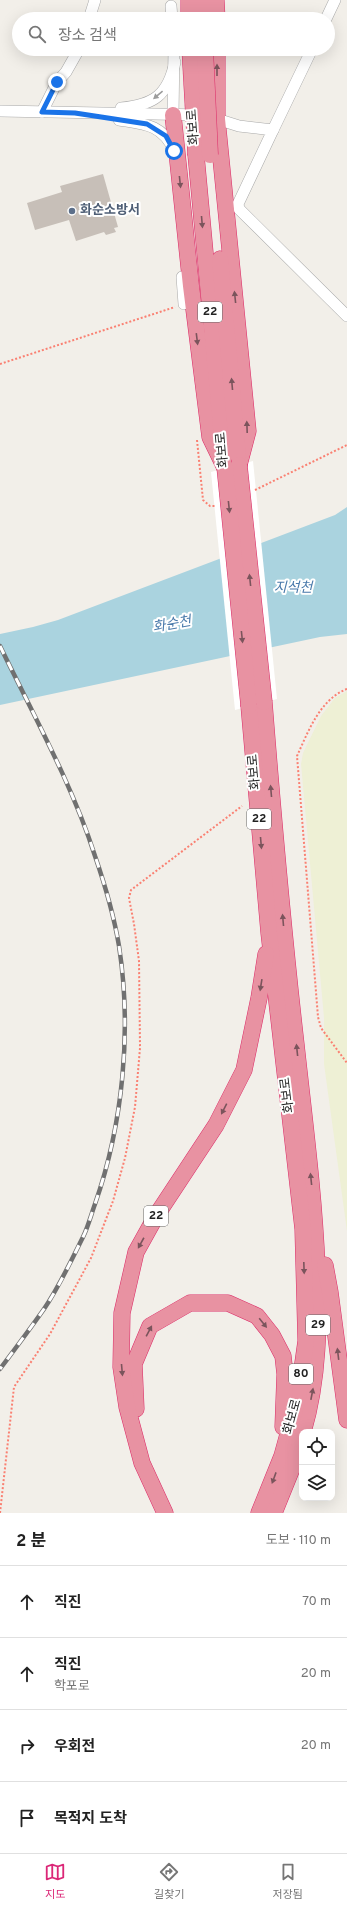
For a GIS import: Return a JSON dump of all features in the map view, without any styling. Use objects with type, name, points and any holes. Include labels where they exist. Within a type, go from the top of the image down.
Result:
[{"type":"highway","points":[[189,0],[189,12]]},
{"type":"highway","points":[[204,12],[205,0]]},
{"type":"highway","points":[[216,0],[217,12]]},
{"type":"highway","name":"화보로","points":[[191,56],[203,155],[256,704],[315,1218],[319,1308],[318,1352],[313,1389],[304,1429]]},
{"type":"highway","name":"화보로","points":[[203,155],[205,56]]},
{"type":"highway","points":[[173,115],[190,276],[210,437],[232,466],[248,431],[217,119],[217,56]]},
{"type":"highway","name":"화보로","points":[[256,704],[269,933],[303,1229],[306,1340],[298,1398],[282,1456],[259,1513]]},
{"type":"highway","name":"22","points":[[164,1513],[142,1463],[127,1408],[121,1367],[122,1314],[136,1252],[156,1216],[216,1125],[244,1070],[259,998],[269,933]]},
{"type":"highway","name":"22","points":[[315,1218],[330,1292],[347,1420]]},
{"type":"highway","points":[[173,1513],[159,1489],[142,1441],[136,1406],[134,1364],[150,1326],[190,1303],[228,1303],[257,1316],[272,1335],[283,1356],[285,1374],[282,1456]]},
{"type":"highway","name":"화보로","points":[[274,1513],[299,1447]]},
{"type":"street","points":[[91,12],[95,0]]},
{"type":"street","points":[[329,12],[335,0]]},
{"type":"street","points":[[171,6],[171,12]]},
{"type":"street","points":[[42,112],[57,82],[66,72],[75,56]]},
{"type":"street","name":"화보로","points":[[173,115],[174,56]]},
{"type":"street","points":[[309,56],[238,204],[239,209],[347,316]]},
{"type":"street","points":[[75,113],[135,107],[146,103],[166,88],[172,76],[174,62]]},
{"type":"street","points":[[0,111],[204,115],[239,126],[273,130]]},
{"type":"street","points":[[75,113],[152,126],[169,140],[178,160]]},
{"type":"street","points":[[184,304],[182,277],[190,276]]},
{"type":"path","points":[[0,364],[184,304]]},
{"type":"path","points":[[196,437],[203,500],[210,506],[216,506]]},
{"type":"path","points":[[253,491],[288,472],[347,444]]},
{"type":"path","points":[[347,688],[334,695],[324,706],[307,734],[297,756],[318,1017],[321,1028],[347,1062]]},
{"type":"path","points":[[0,1513],[14,1387],[50,1334],[91,1258],[113,1201],[125,1158],[135,1107],[140,1048],[139,961],[129,898],[131,890],[242,806]]},
{"type":"green space","points":[[347,691],[347,1231],[324,1064],[324,1018],[301,764],[303,753],[321,716],[335,698]]},
{"type":"water","name":"지석천","points":[[347,507],[347,634],[320,637],[0,705],[0,634],[58,620],[335,515]]},
{"type":"pier","points":[[253,461],[277,699],[235,710],[211,472]]},
{"type":"building","name":"화순소방서","points":[[103,174],[118,227],[114,228],[116,232],[106,235],[104,232],[76,241],[69,220],[35,230],[27,203],[62,192],[60,186]]},
{"type":"railway","points":[[0,646],[64,776],[86,829],[109,901],[117,935],[123,978],[125,1010],[125,1043],[118,1109],[105,1173],[88,1225],[60,1283],[33,1324],[0,1369]]},
{"type":"place","name":"화순소방서","points":[[72,211]]},
{"type":"route","points":[[57,82],[42,112],[75,113],[147,124],[161,131],[166,136],[174,151]]},
{"type":"water label","name":"화순천","points":[[172,625]]}]
